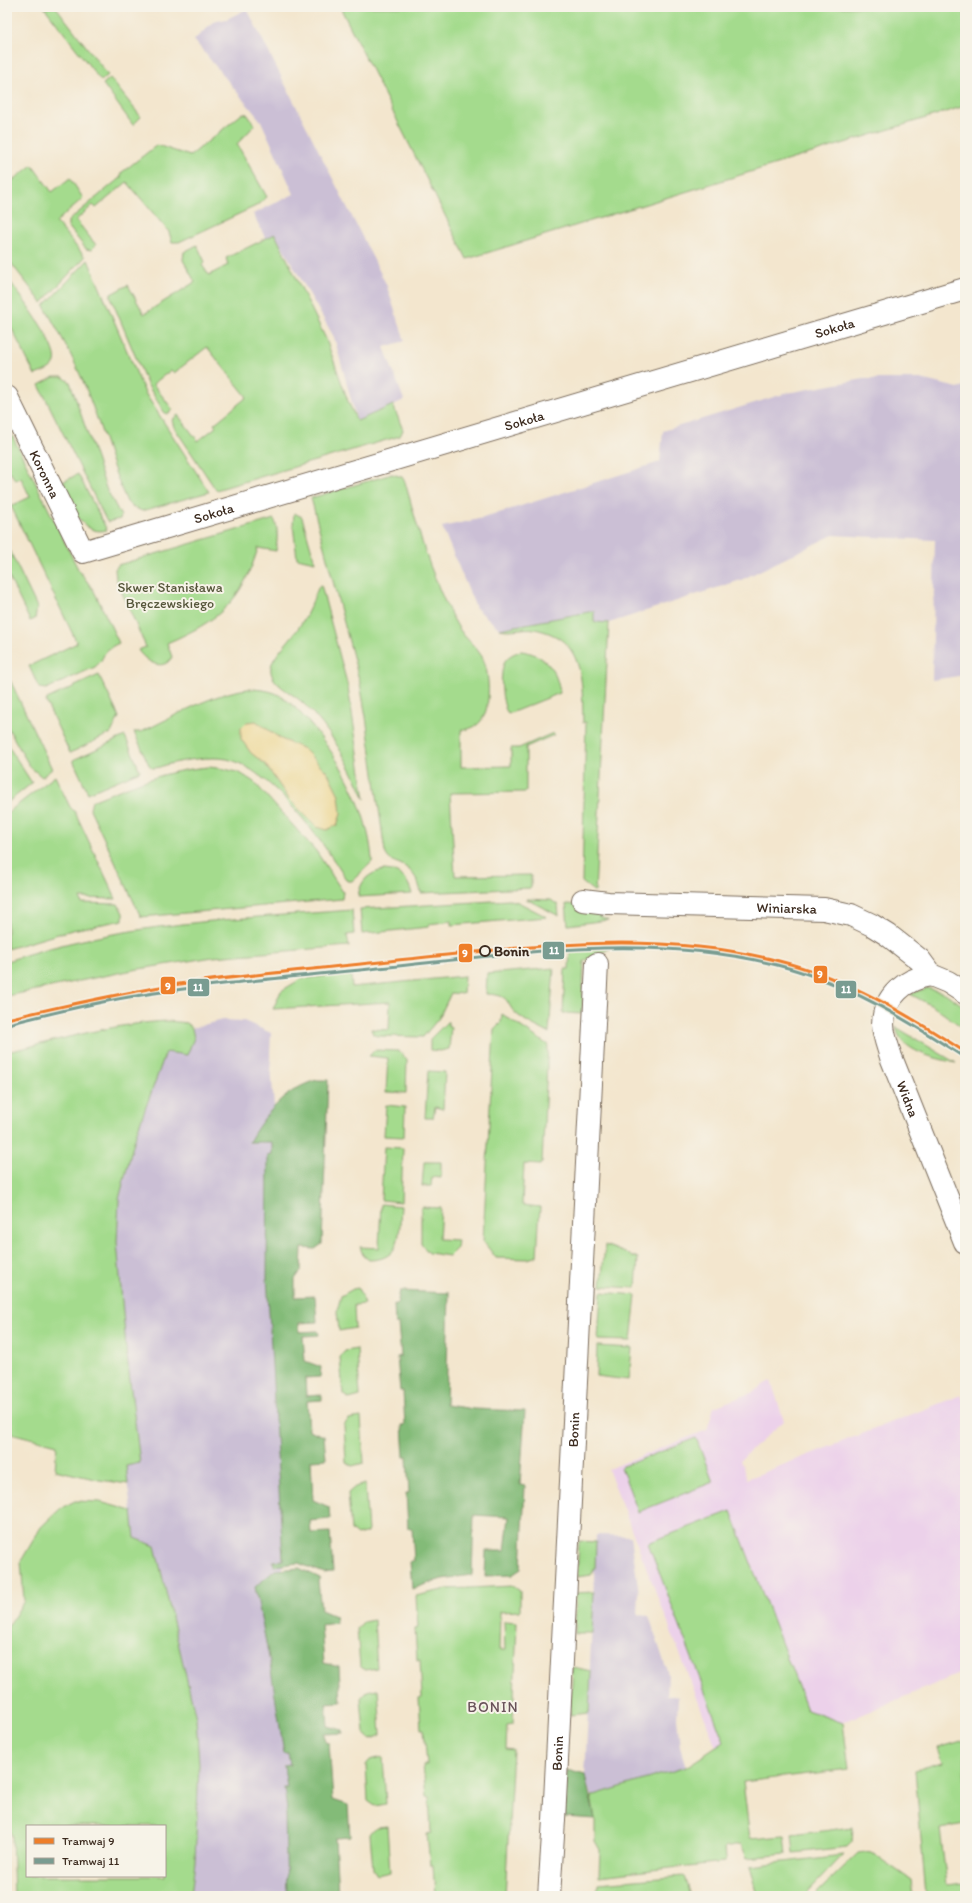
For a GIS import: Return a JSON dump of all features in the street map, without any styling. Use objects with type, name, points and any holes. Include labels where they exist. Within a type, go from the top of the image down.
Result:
[{"type":"street","name":"Sokoła","points":[[83,552],[965,289]]},
{"type":"street","name":"Koronna","points":[[7,397],[83,552]]},
{"type":"street","name":"Winiarska","points":[[583,900],[608,903],[831,911],[851,915],[888,935],[920,960],[931,975],[948,982],[965,993]]},
{"type":"street","name":"Bonin","points":[[549,1896],[597,964]]},
{"type":"street","name":"Widna","points":[[931,975],[910,980],[896,991],[885,1017],[884,1030],[892,1057],[965,1242]]},
{"type":"shaded area","points":[[247,9],[386,284],[405,341],[384,347],[404,400],[357,421],[334,337],[275,234],[266,239],[253,214],[294,194],[261,121],[194,40],[213,22],[227,19]]},
{"type":"shaded area","points":[[864,379],[920,379],[958,388],[965,386],[965,675],[932,680],[935,540],[833,535],[741,580],[609,623],[594,622],[594,611],[500,629],[476,608],[442,527],[483,518],[660,462],[663,431],[787,393]]},
{"type":"shaded area","points":[[222,1020],[244,1021],[271,1033],[270,1054],[277,1147],[287,1558],[265,1599],[293,1766],[291,1896],[191,1896],[195,1861],[196,1718],[155,1546],[135,1538],[125,1466],[139,1463],[126,1348],[117,1242],[119,1199],[136,1134],[166,1051],[194,1038],[192,1028]]},
{"type":"shaded area","points":[[771,1381],[784,1421],[740,1460],[747,1479],[961,1395],[965,1405],[965,1687],[959,1674],[725,1770],[608,1469],[707,1430],[714,1407],[751,1393]]},
{"type":"shaded area","points":[[596,1535],[631,1536],[639,1594],[638,1615],[649,1616],[668,1674],[667,1696],[678,1696],[677,1718],[680,1747],[686,1767],[591,1796],[585,1775]]},
{"type":"green space","points":[[44,7],[56,7],[108,75],[101,81]]},
{"type":"green space","points":[[340,7],[965,7],[965,106],[467,259]]},
{"type":"green space","points":[[110,78],[141,117],[133,125],[103,84]]},
{"type":"green space","points":[[243,113],[247,114],[255,125],[237,144],[267,197],[256,206],[179,242],[172,242],[169,232],[127,182],[96,208],[93,205],[76,220],[96,245],[91,250],[86,249],[68,226],[68,221],[121,177],[121,173],[157,145],[190,156]]},
{"type":"green space","points":[[32,165],[52,192],[70,178],[83,198],[56,222],[85,257],[42,303],[7,258],[7,185]]},
{"type":"green space","points":[[275,234],[326,339],[348,401],[357,421],[393,405],[403,430],[400,436],[216,490],[174,427],[172,420],[178,415],[198,441],[216,427],[214,424],[247,397],[207,347],[174,373],[171,370],[153,384],[173,410],[167,414],[164,412],[147,384],[111,298],[111,294],[128,285],[144,314],[195,282],[183,260],[184,252],[197,245],[205,262],[202,265],[209,275],[228,265],[226,258]]},
{"type":"green space","points":[[88,260],[145,393],[209,492],[142,511],[131,506],[127,502],[96,414],[76,365],[44,306]]},
{"type":"green space","points":[[7,278],[20,294],[37,320],[55,355],[55,362],[52,367],[35,375],[7,319]]},
{"type":"green space","points":[[54,377],[63,377],[70,382],[106,488],[121,516],[120,519],[107,522],[39,385]]},
{"type":"green space","points":[[7,425],[78,569],[94,591],[119,643],[108,649],[95,667],[46,689],[39,688],[29,666],[77,643],[11,506],[30,497],[21,478],[15,480],[11,473],[7,474]]},
{"type":"green space","points":[[78,474],[107,530],[98,531],[90,528],[83,523],[72,508],[61,483]]},
{"type":"green space","points":[[392,474],[402,477],[405,482],[418,530],[430,566],[451,615],[460,631],[476,648],[484,661],[488,679],[488,699],[484,716],[480,722],[476,726],[461,730],[461,767],[511,766],[511,748],[519,748],[553,733],[554,735],[526,747],[526,792],[450,793],[455,876],[531,875],[531,888],[421,893],[419,885],[411,871],[391,860],[385,852],[360,683],[311,498]]},
{"type":"green space","points":[[294,513],[302,517],[315,562],[297,558],[293,525]]},
{"type":"green space","name":"Skwer Stanisława Bręczewskiego","points":[[274,519],[277,531],[276,551],[258,548],[252,567],[244,583],[226,608],[214,618],[185,635],[167,643],[172,657],[168,662],[159,665],[154,664],[145,658],[138,650],[146,647],[116,579],[115,569],[118,565]]},
{"type":"green space","points":[[7,545],[37,607],[35,619],[30,621],[7,573]]},
{"type":"green space","points":[[321,585],[348,687],[365,799],[346,760],[331,736],[303,703],[277,683],[271,672],[273,662],[302,622],[319,586]]},
{"type":"green space","points":[[594,611],[594,622],[609,623],[595,892],[582,882],[586,722],[583,723],[581,678],[578,664],[572,652],[563,642],[551,634],[534,629],[500,629]]},
{"type":"green space","points":[[521,651],[537,656],[548,664],[556,677],[560,693],[508,714],[502,696],[501,680],[503,666],[508,657]]},
{"type":"green space","points":[[99,675],[119,717],[111,733],[70,753],[46,702],[47,699]]},
{"type":"green space","points":[[7,677],[11,682],[52,769],[42,777],[30,767],[7,726]]},
{"type":"green space","points":[[248,689],[275,693],[283,697],[294,706],[328,747],[349,782],[358,801],[364,820],[372,859],[372,862],[352,881],[347,881],[325,848],[295,810],[261,777],[244,765],[227,759],[213,758],[183,761],[156,768],[152,768],[149,765],[134,732],[141,732],[207,700],[234,691]]},
{"type":"green space","points":[[125,736],[140,771],[88,793],[73,760]]},
{"type":"green space","points":[[7,744],[32,783],[7,803]]},
{"type":"green space","points":[[209,767],[240,773],[254,782],[316,851],[343,892],[342,899],[141,917],[90,809],[92,801],[149,779],[178,771]]},
{"type":"green space","points":[[55,776],[70,807],[75,812],[116,899],[80,898],[82,903],[118,904],[123,913],[123,920],[72,930],[7,949],[7,813]]},
{"type":"green space","points":[[384,870],[394,872],[402,876],[408,884],[412,894],[358,897],[363,882],[373,873]]},
{"type":"green space","points":[[526,899],[551,900],[558,905],[559,916]]},
{"type":"green space","points":[[509,900],[518,902],[547,917],[452,925],[452,921],[429,924],[429,927],[362,934],[360,909]]},
{"type":"green space","points":[[566,904],[595,906],[607,914],[598,917],[608,920],[568,925]]},
{"type":"green space","points":[[352,910],[354,934],[347,935],[349,946],[213,957],[133,970],[7,996],[7,961],[49,948],[91,938],[178,925],[221,920]]},
{"type":"green space","points":[[611,948],[584,961],[582,1014],[563,1013],[565,969],[569,969],[570,949]]},
{"type":"green space","points":[[554,968],[549,1033],[519,1016],[514,1012],[505,998],[486,994],[487,974]]},
{"type":"green space","points":[[351,973],[352,987],[464,976],[463,994],[451,993],[439,1018],[423,1037],[378,1036],[373,1034],[371,1029],[389,1030],[390,1002],[273,1009],[281,991],[301,979]]},
{"type":"green space","points":[[927,988],[945,993],[965,1007],[965,1029],[934,1007],[910,994]]},
{"type":"green space","points":[[502,1014],[548,1045],[542,1163],[540,1165],[524,1164],[522,1205],[540,1207],[537,1256],[528,1259],[496,1258],[483,1241],[494,1029],[501,1022]]},
{"type":"green space","points":[[169,1021],[186,1023],[192,1028],[194,1038],[187,1055],[166,1052],[136,1134],[119,1199],[117,1242],[126,1348],[140,1463],[126,1466],[128,1484],[99,1480],[55,1470],[57,1445],[7,1432],[7,1052],[67,1037],[128,1025]]},
{"type":"green space","points":[[448,1021],[448,1027],[451,1027],[449,1049],[440,1051],[430,1050],[430,1039]]},
{"type":"green space","points":[[896,1027],[956,1063],[929,1056],[911,1048],[899,1036]]},
{"type":"green space","points":[[375,1050],[398,1051],[407,1059],[406,1093],[386,1092],[388,1058],[369,1056]]},
{"type":"green space","points":[[428,1071],[445,1072],[443,1109],[435,1107],[433,1118],[425,1118]]},
{"type":"green space","points":[[317,1080],[328,1080],[322,1244],[315,1249],[302,1248],[301,1271],[295,1279],[295,1297],[315,1296],[317,1322],[299,1323],[299,1332],[318,1331],[319,1335],[303,1336],[305,1361],[321,1367],[320,1377],[305,1378],[306,1396],[322,1395],[322,1400],[307,1401],[309,1430],[324,1436],[326,1459],[311,1460],[313,1500],[329,1507],[330,1519],[310,1521],[311,1533],[330,1532],[333,1572],[324,1573],[298,1563],[274,1566],[273,1561],[283,1560],[267,1276],[268,1155],[272,1154],[272,1142],[249,1142],[262,1122],[277,1104],[295,1089]]},
{"type":"green space","points":[[386,1105],[405,1107],[404,1137],[384,1136]]},
{"type":"green space","points":[[384,1147],[403,1148],[401,1202],[381,1200]]},
{"type":"green space","points":[[424,1162],[441,1162],[441,1178],[432,1177],[431,1186],[422,1186]]},
{"type":"green space","points":[[381,1204],[401,1206],[399,1235],[394,1250],[388,1255],[380,1259],[369,1260],[363,1255],[360,1247],[379,1248]]},
{"type":"green space","points":[[421,1207],[441,1208],[439,1239],[458,1240],[457,1248],[449,1256],[429,1253],[421,1244]]},
{"type":"green space","points":[[605,1245],[638,1258],[636,1288],[601,1286]]},
{"type":"green space","points":[[358,1288],[365,1304],[354,1305],[355,1328],[339,1331],[337,1311],[341,1296],[353,1289]]},
{"type":"green space","points":[[400,1291],[449,1293],[446,1405],[474,1409],[525,1411],[520,1485],[525,1486],[521,1569],[512,1575],[485,1576],[486,1551],[505,1551],[509,1517],[474,1515],[472,1575],[442,1579],[412,1589],[410,1561],[414,1561],[412,1528],[408,1528],[406,1493],[409,1493],[407,1457],[404,1457],[402,1425],[405,1425],[403,1391],[400,1391],[397,1357],[401,1356],[398,1324],[395,1324],[394,1304],[397,1304]]},
{"type":"green space","points":[[601,1292],[636,1295],[631,1341],[598,1340]]},
{"type":"green space","points":[[597,1346],[632,1348],[629,1380],[596,1376]]},
{"type":"green space","points":[[357,1349],[360,1396],[349,1399],[343,1394],[340,1357],[345,1351]]},
{"type":"green space","points":[[361,1417],[364,1463],[352,1466],[346,1462],[344,1425],[349,1419]]},
{"type":"green space","points":[[696,1438],[713,1482],[638,1512],[621,1467]]},
{"type":"green space","points":[[365,1484],[368,1532],[357,1535],[351,1530],[348,1493],[355,1487]]},
{"type":"green space","points":[[75,1501],[100,1502],[132,1511],[135,1538],[155,1546],[196,1718],[199,1764],[195,1861],[191,1896],[14,1896],[12,1836],[7,1825],[7,1628],[24,1601],[21,1561],[41,1527],[61,1508]]},
{"type":"green space","points":[[731,1511],[807,1710],[843,1723],[849,1769],[743,1782],[750,1839],[784,1836],[786,1854],[747,1858],[741,1844],[725,1847],[726,1859],[724,1862],[599,1876],[600,1850],[595,1841],[595,1819],[591,1796],[686,1767],[724,1742],[648,1543]]},
{"type":"green space","points":[[579,1541],[596,1542],[595,1568],[591,1575],[577,1577]]},
{"type":"green space","points":[[299,1568],[320,1578],[318,1581],[321,1610],[335,1616],[336,1623],[321,1625],[324,1663],[339,1667],[341,1702],[326,1703],[328,1726],[343,1730],[343,1733],[324,1734],[326,1743],[329,1743],[333,1800],[348,1805],[350,1837],[335,1838],[338,1896],[287,1896],[285,1813],[287,1810],[284,1788],[287,1788],[284,1766],[290,1765],[288,1753],[284,1753],[270,1663],[255,1587],[275,1570]]},
{"type":"green space","points":[[513,1586],[520,1591],[520,1611],[500,1612],[499,1650],[505,1650],[504,1621],[517,1622],[513,1724],[507,1725],[506,1749],[513,1750],[505,1896],[435,1896],[433,1865],[430,1865],[427,1834],[431,1833],[429,1797],[426,1796],[423,1765],[427,1765],[424,1729],[421,1729],[419,1698],[422,1697],[420,1660],[417,1660],[415,1629],[418,1628],[416,1596],[447,1589]]},
{"type":"green space","points":[[594,1592],[592,1634],[575,1634],[576,1593]]},
{"type":"green space","points":[[374,1620],[377,1668],[365,1670],[360,1666],[357,1629],[363,1622]]},
{"type":"green space","points":[[573,1667],[591,1671],[589,1713],[570,1715]]},
{"type":"green space","points":[[378,1689],[381,1735],[371,1739],[364,1733],[361,1698],[367,1691]]},
{"type":"green space","points":[[965,1740],[965,1825],[940,1829],[947,1885],[965,1883],[965,1896],[926,1896],[915,1770],[943,1762],[938,1748]]},
{"type":"green space","points":[[383,1757],[386,1804],[375,1806],[368,1801],[366,1765],[370,1760]]},
{"type":"green space","points":[[567,1770],[585,1775],[595,1819],[564,1817]]},
{"type":"green space","points":[[387,1826],[390,1872],[377,1875],[373,1869],[370,1834],[376,1827]]},
{"type":"green space","points":[[853,1827],[852,1842],[847,1847],[794,1853],[792,1835]]},
{"type":"green space","points":[[858,1853],[872,1853],[911,1880],[913,1896],[814,1896]]},
{"type":"green space","points":[[843,1855],[804,1896],[758,1896],[750,1866]]},
{"type":"green space","points":[[684,1876],[690,1896],[597,1896],[598,1883]]},
{"type":"sand","points":[[256,721],[281,739],[304,749],[328,773],[339,795],[341,814],[337,825],[327,830],[317,827],[289,799],[265,764],[251,753],[241,739],[241,728],[247,722]]},
{"type":"tram line","name":"9","points":[[7,1019],[110,996],[199,981],[487,951],[584,944],[633,943],[682,945],[731,951],[804,968],[829,977],[876,999],[921,1024],[965,1052]]},
{"type":"tram line","name":"11","points":[[8,1024],[68,1009],[114,1000],[161,992],[259,980],[486,956],[583,949],[632,948],[681,950],[729,955],[802,972],[850,991],[896,1015],[962,1056]]},
{"type":"place","name":"Bonin","points":[[485,951]]},
{"type":"district","name":"BONIN","points":[[493,1707]]}]
